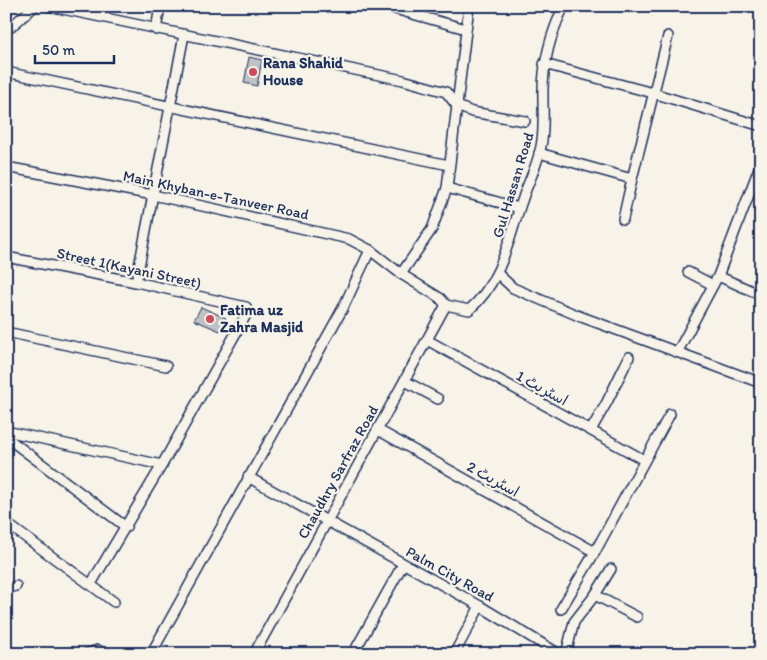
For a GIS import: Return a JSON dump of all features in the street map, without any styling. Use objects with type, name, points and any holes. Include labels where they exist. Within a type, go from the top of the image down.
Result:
[{"type":"street","points":[[6,31],[36,6]]},
{"type":"street","points":[[48,6],[156,30],[404,80],[446,92],[457,106],[472,112],[525,121]]},
{"type":"street","points":[[156,30],[160,6]]},
{"type":"street","points":[[384,6],[466,29]]},
{"type":"street","points":[[405,276],[432,229],[447,188],[469,6]]},
{"type":"street","name":"Gul Hassan Road","points":[[446,305],[469,310],[480,300],[507,251],[539,153],[544,124],[542,98],[544,64],[564,6]]},
{"type":"street","points":[[136,282],[184,35]]},
{"type":"street","points":[[623,219],[668,36]]},
{"type":"street","points":[[544,64],[653,93],[761,126]]},
{"type":"street","points":[[6,72],[450,165]]},
{"type":"street","points":[[539,153],[632,179]]},
{"type":"street","points":[[678,351],[715,281],[761,163]]},
{"type":"street","name":"Main Khyban-e-Tanveer Road","points":[[6,167],[153,195],[349,239],[370,250],[405,276],[440,298],[446,305]]},
{"type":"street","points":[[447,188],[520,208]]},
{"type":"street","points":[[151,654],[343,308],[370,250]]},
{"type":"street","name":"Street 1(Kayani Street)","points":[[6,257],[136,282],[246,307],[246,315],[162,465]]},
{"type":"street","points":[[688,272],[761,295]]},
{"type":"street","points":[[496,273],[513,288],[579,316],[761,383]]},
{"type":"street","name":"Chaudhry Sarfraz Road","points":[[256,653],[326,520],[378,430],[446,305]]},
{"type":"street","points":[[6,332],[166,366]]},
{"type":"street","name":"اسٹریٹ 1","points":[[427,340],[644,460]]},
{"type":"street","points":[[591,430],[629,357]]},
{"type":"street","points":[[405,381],[438,400]]},
{"type":"street","points":[[561,609],[595,552],[670,414]]},
{"type":"street","name":"اسٹریٹ 2","points":[[378,430],[595,552]]},
{"type":"street","points":[[6,431],[162,465],[91,584]]},
{"type":"street","points":[[6,437],[126,527]]},
{"type":"street","name":"Palm City Road","points":[[248,477],[480,606],[559,654]]},
{"type":"street","points":[[6,523],[114,602]]},
{"type":"street","points":[[354,654],[403,564]]},
{"type":"street","points":[[566,654],[574,622],[595,595],[610,570]]},
{"type":"street","points":[[595,595],[637,617]]},
{"type":"street","points":[[454,654],[480,606]]},
{"type":"street","points":[[86,654],[98,650],[103,653]]},
{"type":"building","name":"Rana Shahid House","points":[[249,57],[262,60],[257,86],[244,83]]},
{"type":"building","name":"Fatima uz Zahra Masjid","points":[[201,307],[226,318],[220,331],[194,320]]},
{"type":"place","name":"Rana Shahid House","points":[[253,72]]},
{"type":"place","name":"Fatima uz Zahra Masjid","points":[[210,319]]}]
